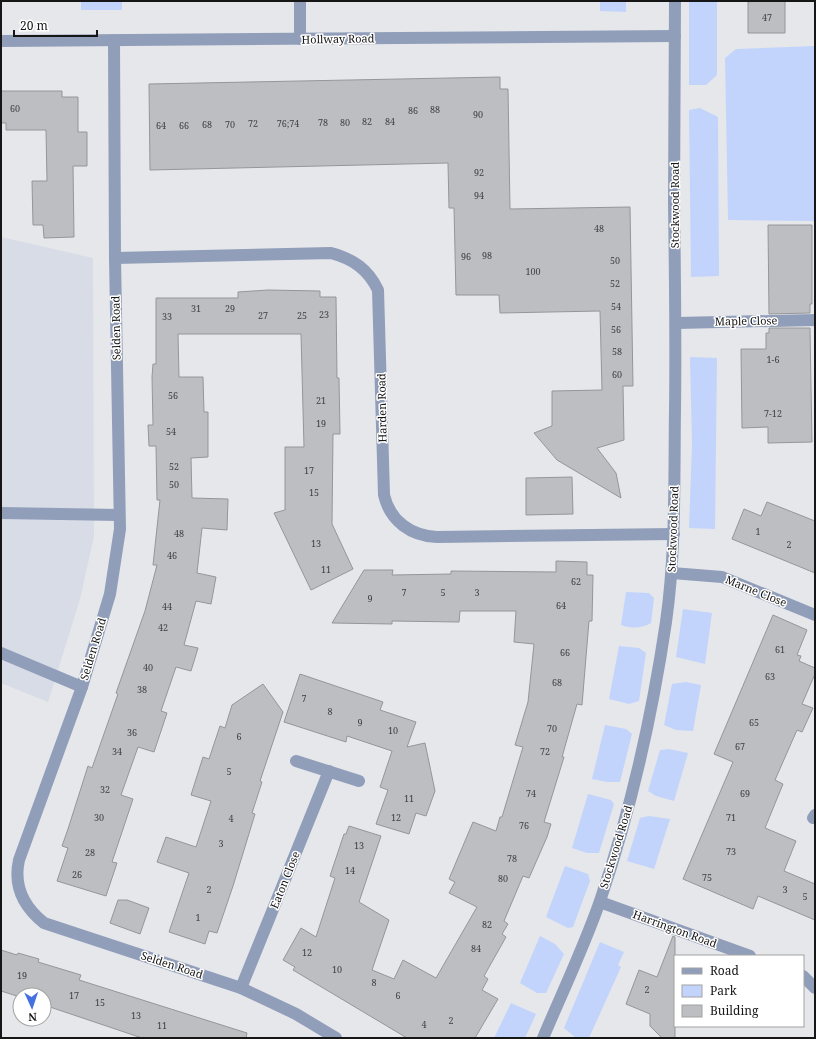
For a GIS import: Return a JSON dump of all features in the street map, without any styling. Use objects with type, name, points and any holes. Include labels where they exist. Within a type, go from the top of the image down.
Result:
[{"type":"street","points":[[300,1],[300,39]]},
{"type":"street","name":"Stockwood Road","points":[[543,1038],[600,902],[634,786],[649,722],[665,627],[672,572],[674,534],[677,323],[674,202],[675,1]]},
{"type":"street","name":"Hollway Road","points":[[1,41],[675,36]]},
{"type":"street","name":"Selden Road","points":[[114,40],[115,258],[120,529],[110,594],[82,687],[19,860],[16,873],[18,886],[22,898],[29,910],[44,924],[241,988],[296,1014],[336,1038]]},
{"type":"street","name":"Harden Road","points":[[115,258],[331,253],[347,257],[362,267],[374,281],[378,290],[384,496],[389,510],[394,518],[410,531],[437,537],[674,534]]},
{"type":"street","name":"Maple Close","points":[[677,323],[815,320]]},
{"type":"street","points":[[1,513],[120,515]]},
{"type":"street","name":"Marne Close","points":[[672,572],[722,577],[815,615]]},
{"type":"street","points":[[1,653],[82,687]]},
{"type":"street","points":[[296,761],[359,781]]},
{"type":"street","name":"Eaton Close","points":[[241,988],[329,772]]},
{"type":"street","name":"Harrington Road","points":[[600,902],[747,955]]},
{"type":"street","points":[[804,976],[815,979]]},
{"type":"street","points":[[804,977],[815,988]]},
{"type":"shaded area","points":[[1,237],[93,258],[94,536],[80,599],[48,702],[1,683]]},
{"type":"green space","points":[[81,1],[122,1],[122,10],[81,10]]},
{"type":"green space","points":[[600,1],[626,1],[626,12],[600,11]]},
{"type":"green space","points":[[689,1],[717,1],[717,75],[706,85],[689,85]]},
{"type":"green space","points":[[815,46],[815,221],[728,220],[725,58],[736,49]]},
{"type":"green space","points":[[700,108],[718,117],[719,276],[691,277],[689,110]]},
{"type":"green space","points":[[690,357],[717,358],[715,529],[689,528],[692,444]]},
{"type":"green space","points":[[626,592],[649,593],[654,598],[651,623],[636,627],[621,625]]},
{"type":"green space","points":[[683,609],[712,613],[705,664],[676,657]]},
{"type":"green space","points":[[619,646],[639,648],[646,653],[639,701],[629,704],[609,699]]},
{"type":"green space","points":[[686,682],[701,685],[693,731],[676,730],[664,725],[672,684]]},
{"type":"green space","points":[[605,725],[626,729],[632,734],[620,782],[607,782],[592,779]]},
{"type":"green space","points":[[669,749],[688,753],[674,801],[656,796],[648,791],[660,750]]},
{"type":"green space","points":[[588,794],[611,800],[614,804],[599,853],[587,853],[572,848]]},
{"type":"green space","points":[[649,816],[670,819],[654,869],[627,861],[640,818]]},
{"type":"green space","points":[[565,866],[588,874],[590,881],[573,927],[568,928],[546,917]]},
{"type":"green space","points":[[540,936],[555,944],[564,954],[546,993],[537,993],[520,983]]},
{"type":"green space","points":[[600,942],[624,952],[618,965],[621,967],[589,1038],[576,1038],[564,1028]]},
{"type":"green space","points":[[511,1003],[536,1014],[525,1038],[494,1038]]},
{"type":"building","points":[[785,1],[785,33],[748,33],[748,2]]},
{"type":"building","points":[[500,77],[500,89],[508,89],[510,209],[630,207],[633,386],[623,386],[624,440],[597,448],[616,473],[621,498],[557,460],[534,433],[552,426],[552,391],[602,390],[600,311],[500,313],[499,295],[456,295],[454,208],[449,208],[448,163],[150,170],[149,84]]},
{"type":"building","points":[[1,91],[62,91],[62,97],[78,97],[78,132],[87,132],[87,166],[73,166],[74,237],[44,238],[43,225],[33,225],[32,181],[47,181],[46,130],[6,130],[6,123],[1,123]]},
{"type":"building","points":[[768,225],[812,225],[812,304],[810,304],[810,313],[769,314]]},
{"type":"building","points":[[268,290],[320,291],[320,297],[336,297],[337,378],[339,378],[340,434],[333,434],[332,524],[353,569],[311,590],[274,513],[285,510],[285,447],[304,447],[301,334],[178,334],[179,377],[203,377],[204,412],[208,412],[208,457],[191,458],[192,498],[228,499],[227,530],[202,528],[197,573],[216,577],[211,604],[196,601],[184,645],[198,648],[191,671],[176,667],[161,711],[167,713],[154,752],[138,747],[121,795],[133,799],[112,862],[117,863],[106,896],[57,881],[68,848],[62,846],[88,766],[92,768],[118,694],[116,693],[145,611],[157,565],[153,565],[160,500],[157,500],[156,446],[149,446],[148,425],[153,425],[152,377],[153,364],[156,364],[156,298],[238,298],[238,292]]},
{"type":"building","points":[[769,328],[810,328],[812,442],[768,443],[768,427],[742,428],[741,349],[766,349],[766,333],[769,333]]},
{"type":"building","points":[[572,477],[573,514],[526,515],[526,478]]},
{"type":"building","points":[[767,502],[815,521],[815,573],[732,539],[744,509],[761,516]]},
{"type":"building","points":[[556,561],[587,562],[587,575],[593,575],[592,621],[589,621],[582,705],[577,704],[562,757],[564,757],[544,822],[551,824],[547,837],[529,878],[523,876],[504,921],[508,924],[502,934],[506,937],[484,976],[488,979],[482,990],[498,999],[475,1038],[407,1038],[293,970],[295,967],[283,960],[301,928],[316,937],[335,878],[330,876],[344,834],[346,834],[349,826],[381,836],[359,902],[389,920],[372,970],[394,979],[403,960],[436,978],[477,907],[449,893],[455,882],[449,879],[473,822],[496,831],[500,817],[502,817],[523,747],[515,745],[528,702],[534,644],[514,642],[516,611],[460,611],[459,622],[392,621],[392,624],[332,623],[364,570],[393,570],[392,575],[451,574],[451,571],[556,572]]},
{"type":"building","points":[[773,615],[807,630],[797,655],[801,656],[799,661],[815,668],[815,674],[802,704],[813,708],[802,732],[797,730],[775,780],[783,784],[765,828],[796,841],[784,871],[815,884],[815,920],[758,896],[753,909],[683,879],[733,762],[714,754]]},
{"type":"building","points":[[300,674],[383,702],[380,710],[416,722],[407,747],[425,743],[435,791],[426,816],[416,813],[409,834],[376,824],[388,790],[380,787],[392,751],[347,736],[346,742],[284,722]]},
{"type":"building","points":[[263,684],[283,712],[260,781],[262,782],[252,813],[255,814],[233,886],[217,933],[209,931],[205,944],[169,932],[189,873],[157,862],[166,837],[196,847],[211,801],[191,795],[203,757],[209,759],[220,726],[225,728],[232,705]]},
{"type":"building","points":[[118,900],[127,900],[149,908],[140,934],[110,923]]},
{"type":"building","points":[[673,936],[675,937],[675,1038],[662,1038],[650,1026],[650,1014],[626,1004],[639,970],[657,977]]},
{"type":"building","points":[[1,950],[39,959],[38,962],[81,975],[79,980],[247,1033],[246,1038],[142,1038],[52,1008],[52,987],[12,987],[12,994],[1,991]]}]
